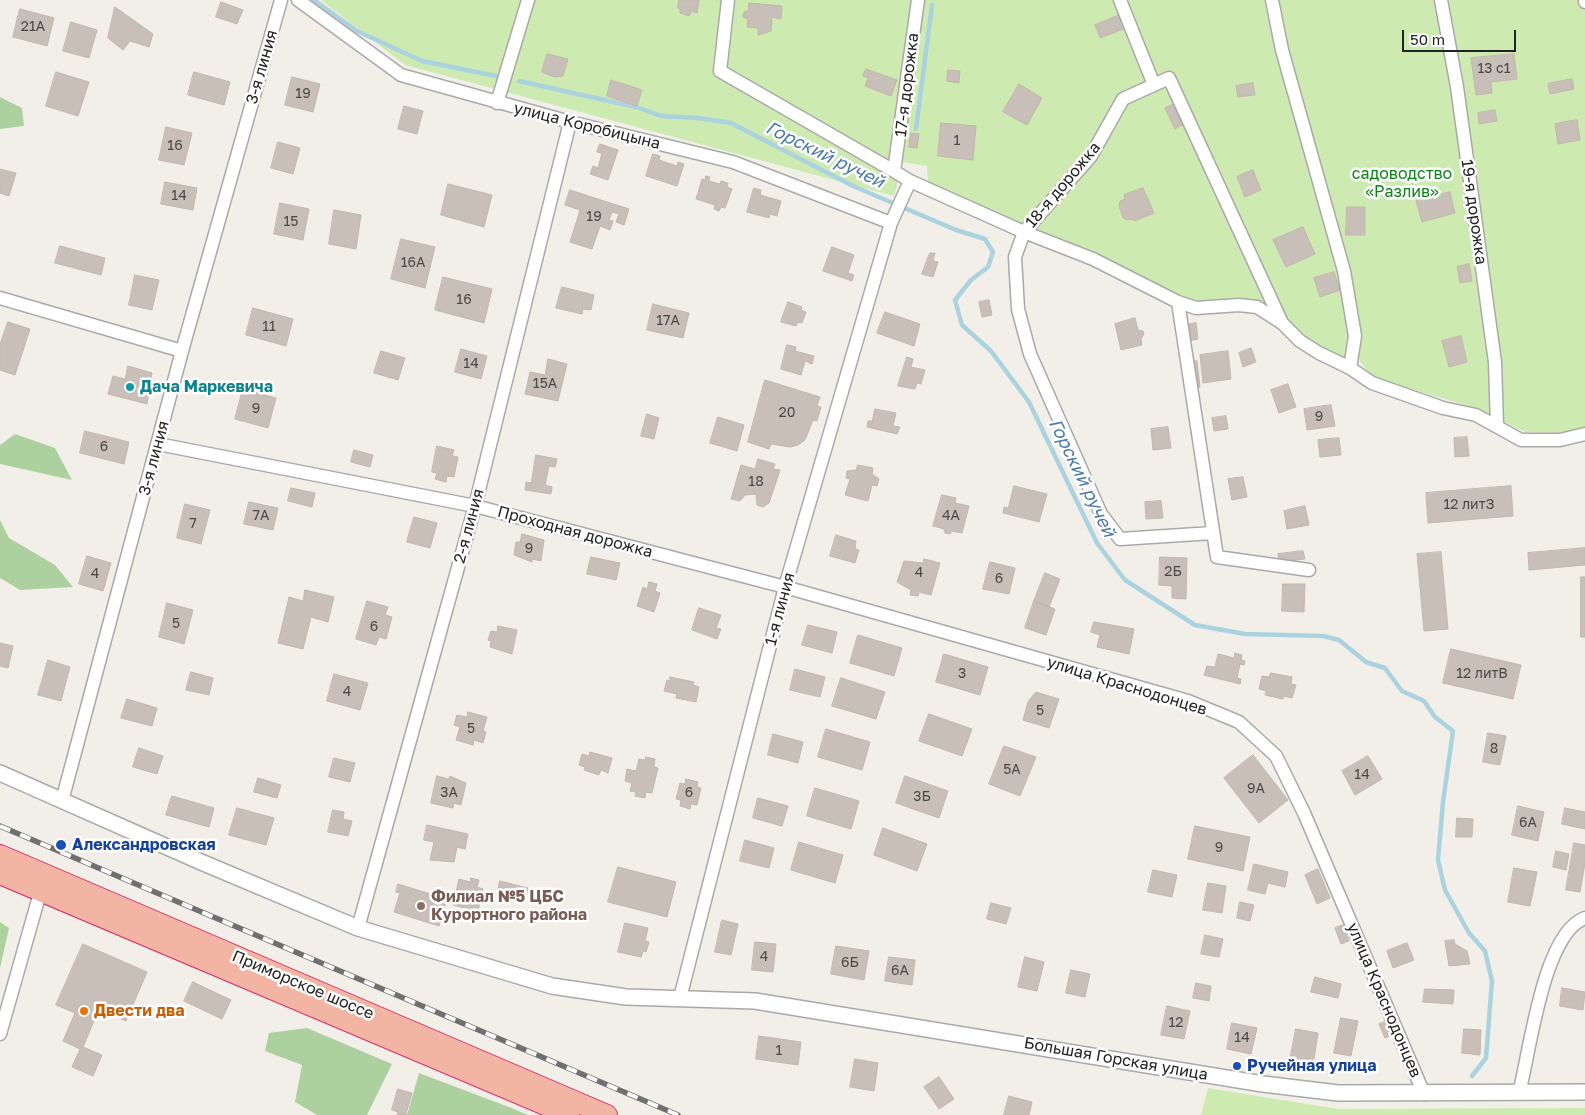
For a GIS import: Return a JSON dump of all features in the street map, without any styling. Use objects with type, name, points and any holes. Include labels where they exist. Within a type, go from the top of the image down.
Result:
[{"type":"highway","name":"Приморское шоссе","points":[[0,855],[43,883],[569,1115]]},
{"type":"highway","name":"Приморское шоссе","points":[[0,874],[43,883],[607,1115]]},
{"type":"street","name":"3-я линия","points":[[62,801],[182,351],[281,0]]},
{"type":"street","name":"улица Коробицына","points":[[298,0],[401,75],[496,103],[733,162],[893,218]]},
{"type":"street","points":[[496,103],[528,0]]},
{"type":"street","points":[[728,0],[720,71],[894,170],[910,181],[1024,232],[1093,259],[1178,302],[1196,308],[1239,304],[1257,307],[1282,323],[1300,341],[1319,353],[1350,368],[1372,384],[1443,408],[1476,415],[1521,440],[1560,440],[1585,434]]},
{"type":"street","name":"17-я дорожка","points":[[894,170],[918,0]]},
{"type":"street","points":[[1120,0],[1154,85]]},
{"type":"street","points":[[1272,0],[1282,50],[1344,271],[1355,336],[1350,368]]},
{"type":"street","name":"19-я дорожка","points":[[1441,0],[1457,87],[1495,362],[1497,426]]},
{"type":"street","name":"18-я дорожка","points":[[1213,533],[1120,539],[1101,514],[1030,354],[1018,309],[1015,257],[1024,232],[1091,156],[1122,99],[1170,78],[1282,323]]},
{"type":"street","name":"2-я линия","points":[[358,928],[475,506],[570,122]]},
{"type":"street","name":"1-я линия","points":[[680,998],[785,587],[893,218],[910,181]]},
{"type":"street","points":[[0,298],[182,351]]},
{"type":"street","points":[[1178,302],[1217,557],[1309,570]]},
{"type":"street","name":"Проходная дорожка","points":[[158,444],[475,506],[785,587]]},
{"type":"street","name":"улица Краснодонцев","points":[[785,587],[1188,701],[1239,722],[1276,756],[1304,813],[1424,1094]]},
{"type":"street","name":"Большая Горская улица","points":[[0,773],[358,928],[552,986],[626,997],[755,1001],[1299,1089],[1338,1093],[1424,1094],[1585,1092]]},
{"type":"street","points":[[0,1034],[43,883]]},
{"type":"street","points":[[1519,1094],[1548,968],[1560,939],[1575,922],[1585,918]]},
{"type":"green space","name":"садоводство «Разлив»","points":[[321,0],[1585,0],[1585,429],[1562,433],[1525,432],[1476,408],[1373,378],[1359,360],[1315,356],[1276,328],[1253,300],[1193,301],[1087,249],[993,213],[928,183],[927,166],[903,162],[894,196],[405,65]]},
{"type":"green space","points":[[0,97],[22,108],[24,126],[0,129]]},
{"type":"green space","points":[[15,434],[55,448],[72,480],[0,464],[0,445]]},
{"type":"green space","points":[[0,520],[9,538],[55,565],[73,587],[20,590],[0,578]]},
{"type":"green space","points":[[0,922],[9,928],[0,968]]},
{"type":"green space","points":[[307,1028],[392,1064],[367,1115],[317,1115],[295,1102],[302,1065],[265,1051],[269,1033]]},
{"type":"green space","points":[[419,1073],[514,1109],[528,1115],[407,1115]]},
{"type":"green space","points":[[1208,1088],[1338,1109],[1585,1108],[1585,1115],[1201,1115]]},
{"type":"building","points":[[679,0],[699,0],[697,13],[691,11],[689,16],[680,13],[678,8]]},
{"type":"building","points":[[221,2],[243,10],[237,24],[216,17]]},
{"type":"building","points":[[749,3],[782,6],[781,19],[772,17],[771,31],[758,35],[758,28],[747,27],[748,19],[743,17],[744,12],[748,11]]},
{"type":"building","points":[[115,7],[153,34],[149,47],[130,41],[123,50],[108,38]]},
{"type":"building","points":[[20,9],[54,18],[47,46],[13,37]]},
{"type":"building","points":[[1120,15],[1126,28],[1100,38],[1095,25]]},
{"type":"building","points":[[71,22],[97,30],[89,58],[63,51]]},
{"type":"building","points":[[547,54],[568,59],[563,76],[554,77],[542,72]]},
{"type":"building","points":[[1514,54],[1517,79],[1491,82],[1492,93],[1476,95],[1471,58]]},
{"type":"building","points":[[866,69],[897,80],[891,96],[865,86],[868,78],[863,76]]},
{"type":"building","points":[[948,70],[960,71],[959,83],[947,81]]},
{"type":"building","points":[[56,72],[89,82],[78,116],[46,106]]},
{"type":"building","points":[[194,72],[230,82],[224,105],[188,95]]},
{"type":"building","points":[[292,77],[320,84],[313,112],[285,105]]},
{"type":"building","points":[[1572,79],[1574,89],[1550,94],[1548,84]]},
{"type":"building","points":[[611,80],[642,90],[637,106],[607,96]]},
{"type":"building","points":[[1253,83],[1255,95],[1238,97],[1236,86]]},
{"type":"building","points":[[1019,84],[1042,98],[1027,125],[1003,112]]},
{"type":"building","points":[[1177,103],[1186,123],[1175,129],[1165,108]]},
{"type":"building","points":[[404,106],[423,111],[417,134],[398,129]]},
{"type":"building","points":[[1495,110],[1497,121],[1479,124],[1478,113]]},
{"type":"building","points":[[1577,120],[1580,140],[1558,144],[1555,124]]},
{"type":"building","points":[[941,123],[976,126],[973,160],[938,156]]},
{"type":"building","points":[[166,127],[192,133],[184,165],[159,160]]},
{"type":"building","points":[[911,133],[919,134],[917,148],[909,147]]},
{"type":"building","points":[[278,142],[300,148],[293,174],[271,168]]},
{"type":"building","points":[[600,144],[618,150],[608,180],[590,174],[593,166],[598,168],[602,153],[597,152]]},
{"type":"building","points":[[653,154],[660,156],[659,160],[677,166],[678,162],[684,164],[677,186],[646,176]]},
{"type":"building","points":[[0,169],[16,173],[9,196],[0,193]]},
{"type":"building","points":[[1253,170],[1261,190],[1245,197],[1237,177]]},
{"type":"building","points":[[706,176],[710,177],[709,181],[720,184],[721,181],[728,183],[727,187],[732,189],[725,208],[721,207],[719,211],[714,209],[715,205],[696,199],[702,179],[705,180]]},
{"type":"building","points":[[165,182],[197,188],[193,210],[161,204]]},
{"type":"building","points":[[448,184],[492,195],[484,227],[441,215]]},
{"type":"building","points":[[754,188],[761,190],[760,195],[781,201],[777,216],[770,214],[769,218],[747,212]]},
{"type":"building","points":[[1143,188],[1154,213],[1134,221],[1123,218],[1119,206],[1120,201],[1125,199],[1124,195]]},
{"type":"building","points":[[570,190],[629,209],[624,225],[616,222],[619,214],[612,212],[609,220],[613,221],[610,230],[600,226],[592,249],[570,242],[580,210],[565,205]]},
{"type":"building","points":[[1450,192],[1455,213],[1422,222],[1416,201]]},
{"type":"building","points":[[280,203],[309,209],[303,240],[274,234]]},
{"type":"building","points":[[1347,207],[1365,207],[1365,235],[1346,235]]},
{"type":"building","points":[[334,210],[361,215],[356,249],[329,244]]},
{"type":"building","points":[[1303,227],[1315,254],[1286,267],[1273,240]]},
{"type":"building","points":[[401,239],[435,247],[425,288],[391,279]]},
{"type":"building","points":[[60,246],[105,258],[101,275],[55,263]]},
{"type":"building","points":[[832,247],[854,255],[848,273],[854,275],[852,281],[823,271]]},
{"type":"building","points":[[930,253],[935,253],[933,261],[938,262],[933,277],[922,274]]},
{"type":"building","points":[[1469,264],[1472,281],[1460,283],[1457,267]]},
{"type":"building","points":[[1334,272],[1340,290],[1320,297],[1314,278]]},
{"type":"building","points":[[135,275],[159,280],[152,310],[129,305]]},
{"type":"building","points":[[443,277],[492,289],[484,323],[435,310]]},
{"type":"building","points":[[562,287],[594,295],[591,310],[583,309],[582,314],[556,308]]},
{"type":"building","points":[[989,300],[992,315],[982,317],[979,302]]},
{"type":"building","points":[[788,302],[802,307],[801,310],[806,312],[802,323],[798,322],[796,326],[781,322]]},
{"type":"building","points":[[653,304],[689,313],[683,338],[647,330]]},
{"type":"building","points":[[253,308],[293,319],[286,346],[246,335]]},
{"type":"building","points":[[885,312],[920,324],[914,346],[877,333]]},
{"type":"building","points":[[1135,318],[1138,330],[1143,331],[1144,334],[1141,339],[1142,345],[1121,350],[1115,324]]},
{"type":"building","points":[[8,322],[30,329],[15,375],[0,370],[0,345]]},
{"type":"building","points":[[1196,323],[1198,339],[1188,341],[1185,325]]},
{"type":"building","points":[[1461,336],[1467,362],[1449,367],[1442,341]]},
{"type":"building","points":[[787,345],[796,347],[795,351],[814,356],[812,364],[805,361],[801,375],[781,369]]},
{"type":"building","points":[[1251,348],[1256,362],[1243,367],[1239,353]]},
{"type":"building","points":[[461,349],[487,356],[481,379],[455,372]]},
{"type":"building","points":[[381,351],[405,358],[398,380],[374,373]]},
{"type":"building","points":[[1228,351],[1231,379],[1203,383],[1200,355]]},
{"type":"building","points":[[907,357],[913,359],[911,367],[925,370],[921,384],[917,383],[915,389],[898,386]]},
{"type":"building","points":[[548,359],[567,364],[558,401],[525,394],[530,372],[545,375]]},
{"type":"building","points":[[1197,361],[1200,387],[1193,388],[1190,362]]},
{"type":"building","name":"Дача Маркевича","points":[[128,366],[152,373],[147,404],[108,394],[113,376],[125,379]]},
{"type":"building","points":[[765,380],[820,397],[817,406],[821,407],[817,421],[813,420],[805,440],[798,445],[790,447],[771,444],[769,449],[748,442]]},
{"type":"building","points":[[1288,384],[1296,407],[1279,413],[1271,390]]},
{"type":"building","points":[[243,389],[276,398],[268,428],[235,419]]},
{"type":"building","points":[[1331,405],[1335,426],[1307,430],[1304,409]]},
{"type":"building","points":[[875,409],[896,413],[893,426],[900,427],[897,434],[867,427],[868,421],[872,421]]},
{"type":"building","points":[[647,414],[659,418],[654,439],[641,436]]},
{"type":"building","points":[[1226,416],[1228,429],[1214,431],[1212,418]]},
{"type":"building","points":[[718,417],[744,425],[737,451],[710,443]]},
{"type":"building","points":[[1168,427],[1171,448],[1153,450],[1151,429]]},
{"type":"building","points":[[85,431],[129,442],[124,464],[80,453]]},
{"type":"building","points":[[1467,437],[1469,456],[1455,457],[1454,438]]},
{"type":"building","points":[[1339,438],[1341,455],[1320,457],[1318,440]]},
{"type":"building","points":[[437,446],[454,450],[452,456],[458,457],[454,477],[447,476],[446,482],[435,479],[437,473],[432,472]]},
{"type":"building","points":[[354,450],[373,455],[370,467],[351,462]]},
{"type":"building","points":[[536,455],[557,459],[555,467],[549,466],[545,485],[552,487],[551,494],[525,490],[526,482],[531,483]]},
{"type":"building","points":[[758,459],[775,464],[773,469],[780,470],[769,503],[763,507],[757,505],[756,494],[745,495],[740,501],[731,499],[741,465],[755,469]]},
{"type":"building","points":[[858,465],[873,468],[872,474],[879,479],[877,486],[872,485],[868,501],[845,495],[850,479],[846,478],[847,471],[856,470]]},
{"type":"building","points":[[1243,477],[1247,497],[1232,500],[1228,479]]},
{"type":"building","points":[[1014,486],[1047,494],[1039,522],[1003,513],[1004,507],[1008,508]]},
{"type":"building","points":[[1511,486],[1513,516],[1428,523],[1426,493]]},
{"type":"building","points":[[291,488],[315,493],[312,507],[288,501]]},
{"type":"building","points":[[942,495],[956,498],[955,503],[969,506],[962,533],[952,531],[950,534],[945,533],[944,529],[933,526]]},
{"type":"building","points":[[1161,501],[1163,518],[1146,519],[1145,502]]},
{"type":"building","points":[[249,502],[278,508],[273,530],[244,524]]},
{"type":"building","points":[[185,504],[210,510],[201,544],[177,538]]},
{"type":"building","points":[[1305,506],[1309,525],[1287,529],[1284,511]]},
{"type":"building","points":[[414,517],[437,523],[430,548],[407,542]]},
{"type":"building","points":[[522,534],[544,540],[541,561],[532,559],[532,562],[514,555],[516,542],[520,542]]},
{"type":"building","points":[[836,535],[856,541],[855,549],[859,550],[855,563],[830,556]]},
{"type":"building","points":[[1585,548],[1585,565],[1529,570],[1528,553]]},
{"type":"building","points":[[1303,551],[1305,559],[1279,562],[1278,554]]},
{"type":"building","points":[[1441,552],[1448,629],[1424,631],[1417,554]]},
{"type":"building","points":[[87,556],[111,563],[103,591],[79,584]]},
{"type":"building","points":[[591,557],[620,563],[616,580],[587,574]]},
{"type":"building","points":[[1160,557],[1187,558],[1186,599],[1172,598],[1172,586],[1159,585]]},
{"type":"building","points":[[924,559],[940,563],[931,595],[919,592],[918,596],[910,595],[911,590],[897,582],[904,561],[923,563]]},
{"type":"building","points":[[990,562],[1015,568],[1009,594],[983,589]]},
{"type":"building","points":[[1045,573],[1060,579],[1049,607],[1034,601]]},
{"type":"building","points":[[1581,577],[1585,577],[1585,637],[1581,637]]},
{"type":"building","points":[[649,582],[657,584],[655,591],[660,593],[654,612],[637,606],[643,587],[647,589]]},
{"type":"building","points":[[1283,584],[1305,584],[1304,612],[1282,611]]},
{"type":"building","points":[[305,590],[334,597],[328,622],[311,617],[303,649],[278,643],[289,597],[303,601]]},
{"type":"building","points":[[367,601],[388,607],[385,615],[392,617],[386,639],[379,637],[376,645],[356,639]]},
{"type":"building","points":[[1034,601],[1055,609],[1046,635],[1025,628]]},
{"type":"building","points":[[167,603],[193,610],[184,644],[159,637]]},
{"type":"building","points":[[699,608],[721,615],[716,628],[721,629],[717,639],[692,630]]},
{"type":"building","points":[[1094,622],[1134,629],[1129,654],[1097,647],[1100,635],[1091,632]]},
{"type":"building","points":[[808,625],[837,632],[832,653],[802,645]]},
{"type":"building","points":[[498,626],[517,630],[512,654],[490,647],[491,641],[488,640],[491,631],[497,632]]},
{"type":"building","points":[[858,635],[902,648],[894,676],[850,663]]},
{"type":"building","points":[[0,643],[13,646],[8,668],[0,666]]},
{"type":"building","points":[[1451,649],[1521,665],[1513,699],[1443,683]]},
{"type":"building","points":[[1235,653],[1242,655],[1241,660],[1245,661],[1244,665],[1240,664],[1237,678],[1241,679],[1240,684],[1204,675],[1207,666],[1215,667],[1218,654],[1234,658]]},
{"type":"building","points":[[944,654],[988,667],[980,695],[936,682]]},
{"type":"building","points":[[48,660],[70,667],[61,701],[38,695]]},
{"type":"building","points":[[795,669],[825,677],[820,697],[790,690]]},
{"type":"building","points":[[191,672],[213,678],[209,695],[186,690]]},
{"type":"building","points":[[1271,673],[1292,677],[1291,684],[1296,685],[1292,698],[1284,696],[1283,699],[1265,695],[1266,691],[1259,689],[1262,676],[1269,677]]},
{"type":"building","points":[[334,674],[368,683],[360,710],[327,701]]},
{"type":"building","points":[[670,677],[694,682],[693,685],[699,687],[696,702],[676,698],[677,694],[664,691],[667,680],[670,681]]},
{"type":"building","points":[[841,678],[885,692],[876,719],[832,706]]},
{"type":"building","points":[[1036,692],[1059,699],[1049,728],[1023,720],[1028,702]]},
{"type":"building","points":[[127,699],[157,708],[152,726],[121,718]]},
{"type":"building","points":[[468,712],[487,717],[483,731],[486,732],[483,743],[474,740],[473,745],[456,740],[460,727],[454,725],[457,715],[467,717]]},
{"type":"building","points":[[929,714],[972,729],[962,756],[919,741]]},
{"type":"building","points":[[826,729],[870,742],[862,770],[818,757]]},
{"type":"building","points":[[1488,733],[1506,736],[1500,765],[1483,762]]},
{"type":"building","points":[[773,734],[803,742],[798,763],[768,755]]},
{"type":"building","points":[[1004,746],[1036,757],[1020,796],[989,784]]},
{"type":"building","points":[[139,748],[163,756],[157,774],[133,767]]},
{"type":"building","points":[[590,752],[612,758],[608,773],[601,770],[599,775],[584,770],[585,767],[579,765],[582,754],[589,756]]},
{"type":"building","points":[[1253,755],[1288,800],[1259,823],[1224,778]]},
{"type":"building","points":[[1368,756],[1382,779],[1355,795],[1342,771]]},
{"type":"building","points":[[646,757],[655,759],[654,767],[658,768],[652,793],[646,792],[645,798],[635,796],[636,792],[630,791],[632,783],[625,781],[627,769],[636,771],[639,759],[645,760]]},
{"type":"building","points":[[334,758],[355,763],[350,782],[329,777]]},
{"type":"building","points":[[437,776],[449,779],[450,776],[466,783],[461,805],[454,803],[453,808],[431,803]]},
{"type":"building","points":[[905,776],[948,791],[939,818],[896,803]]},
{"type":"building","points":[[258,778],[281,785],[277,798],[254,792]]},
{"type":"building","points":[[686,779],[698,782],[697,787],[701,788],[697,805],[691,804],[690,809],[680,806],[681,800],[676,799],[680,783],[685,784]]},
{"type":"building","points":[[815,788],[859,801],[851,829],[807,816]]},
{"type":"building","points":[[172,796],[214,808],[209,827],[166,815]]},
{"type":"building","points":[[758,798],[788,806],[782,826],[753,818]]},
{"type":"building","points":[[1518,806],[1544,812],[1538,841],[1512,835]]},
{"type":"building","points":[[237,808],[274,818],[266,845],[229,835]]},
{"type":"building","points":[[1565,808],[1585,812],[1585,829],[1562,824]]},
{"type":"building","points":[[333,810],[344,812],[343,819],[352,821],[348,836],[328,832]]},
{"type":"building","points":[[1457,818],[1473,819],[1472,837],[1456,837]]},
{"type":"building","points":[[427,825],[468,834],[465,849],[457,847],[454,862],[430,860],[434,842],[424,840]]},
{"type":"building","points":[[1195,826],[1250,837],[1243,871],[1188,859]]},
{"type":"building","points":[[883,828],[927,844],[917,871],[874,855]]},
{"type":"building","points":[[745,840],[774,848],[769,868],[740,861]]},
{"type":"building","points":[[799,842],[843,855],[835,883],[791,870]]},
{"type":"building","points":[[1574,843],[1585,845],[1585,863],[1580,892],[1566,890]]},
{"type":"building","points":[[1556,851],[1569,854],[1566,870],[1553,867]]},
{"type":"building","points":[[1254,864],[1288,872],[1285,887],[1268,883],[1265,894],[1248,890]]},
{"type":"building","points":[[618,867],[676,882],[667,917],[608,902]]},
{"type":"building","points":[[1514,868],[1537,872],[1530,906],[1508,902]]},
{"type":"building","points":[[1318,869],[1330,898],[1317,904],[1305,875]]},
{"type":"building","points":[[1153,870],[1177,875],[1172,897],[1148,892]]},
{"type":"building","points":[[471,878],[479,880],[477,887],[483,889],[478,911],[453,905],[459,879],[470,882]]},
{"type":"building","points":[[500,881],[528,888],[526,896],[516,893],[515,900],[497,895]]},
{"type":"building","points":[[1208,883],[1226,886],[1222,913],[1203,910]]},
{"type":"building","name":"Филиал №5 ЦБС Курортного района","points":[[398,884],[447,899],[439,926],[394,912],[400,893],[396,892]]},
{"type":"building","points":[[1240,902],[1254,905],[1250,921],[1237,918]]},
{"type":"building","points":[[991,903],[1011,908],[1006,924],[987,919]]},
{"type":"building","points":[[722,920],[738,924],[731,955],[715,952]]},
{"type":"building","points":[[625,923],[648,928],[645,941],[649,942],[646,952],[643,951],[641,957],[618,952]]},
{"type":"building","points":[[1343,925],[1349,941],[1341,944],[1335,928]]},
{"type":"building","points":[[1205,935],[1223,939],[1219,957],[1201,954]]},
{"type":"building","points":[[1454,940],[1455,944],[1467,951],[1470,964],[1449,966],[1445,941]]},
{"type":"building","points":[[755,942],[776,944],[773,972],[752,970]]},
{"type":"building","points":[[1407,943],[1414,960],[1393,968],[1387,951]]},
{"type":"building","name":"Двести два","points":[[83,944],[147,972],[126,1021],[99,1009],[83,1047],[102,1055],[93,1076],[72,1067],[80,1049],[63,1041],[75,1013],[56,1005]]},
{"type":"building","points":[[836,946],[869,951],[864,980],[831,974]]},
{"type":"building","points":[[889,957],[915,960],[912,985],[885,981]]},
{"type":"building","points":[[1025,957],[1044,962],[1037,991],[1018,987]]},
{"type":"building","points":[[1071,970],[1090,974],[1085,997],[1066,993]]},
{"type":"building","points":[[1315,977],[1341,984],[1338,998],[1311,992]]},
{"type":"building","points":[[193,982],[231,1000],[222,1019],[184,1001]]},
{"type":"building","points":[[1196,983],[1211,986],[1209,1001],[1193,998]]},
{"type":"building","points":[[1562,988],[1585,992],[1583,1010],[1560,1006]]},
{"type":"building","points":[[1425,989],[1454,990],[1453,1004],[1423,1002]]},
{"type":"building","points":[[1167,1006],[1190,1011],[1184,1039],[1161,1035]]},
{"type":"building","points":[[1341,1018],[1358,1021],[1351,1056],[1334,1053]]},
{"type":"building","points":[[1388,1021],[1393,1035],[1385,1038],[1379,1024]]},
{"type":"building","points":[[1232,1023],[1257,1028],[1251,1054],[1227,1049]]},
{"type":"building","points":[[1296,1029],[1318,1033],[1313,1065],[1290,1060]]},
{"type":"building","points":[[1464,1029],[1481,1030],[1480,1055],[1462,1053]]},
{"type":"building","points":[[759,1036],[801,1042],[798,1065],[756,1059]]},
{"type":"building","points":[[855,1059],[878,1063],[874,1091],[850,1087]]},
{"type":"building","points":[[939,1077],[954,1099],[939,1109],[924,1087]]},
{"type":"building","points":[[398,1089],[412,1093],[406,1114],[409,1115],[397,1115],[398,1112],[392,1110]]},
{"type":"building","points":[[1009,1096],[1032,1102],[1029,1115],[1004,1115]]},
{"type":"waterway","name":"Горский ручей","points":[[314,0],[357,31],[422,61],[496,76]]},
{"type":"waterway","points":[[916,129],[932,5]]},
{"type":"waterway","name":"Горский ручей","points":[[519,81],[636,107],[661,116],[698,118],[731,123],[853,186],[956,230],[985,239],[993,252],[988,267],[971,280],[955,300],[962,325],[991,351],[1029,402],[1097,543],[1125,580],[1195,625],[1245,634],[1323,636],[1339,640],[1366,662],[1385,668],[1402,691],[1424,701],[1435,717],[1453,731],[1443,802],[1438,860],[1445,890],[1469,933],[1485,951],[1492,981],[1486,1058],[1472,1076]]},
{"type":"railway","points":[[0,826],[678,1115]]},
{"type":"place","name":"Дача Маркевича","points":[[130,387]]},
{"type":"place","name":"Александровская","points":[[61,845]]},
{"type":"place","name":"Филиал №5 ЦБС Курортного района","points":[[421,906]]},
{"type":"place","name":"Двести два","points":[[84,1011]]},
{"type":"place","name":"Ручейная улица","points":[[1237,1066]]}]
